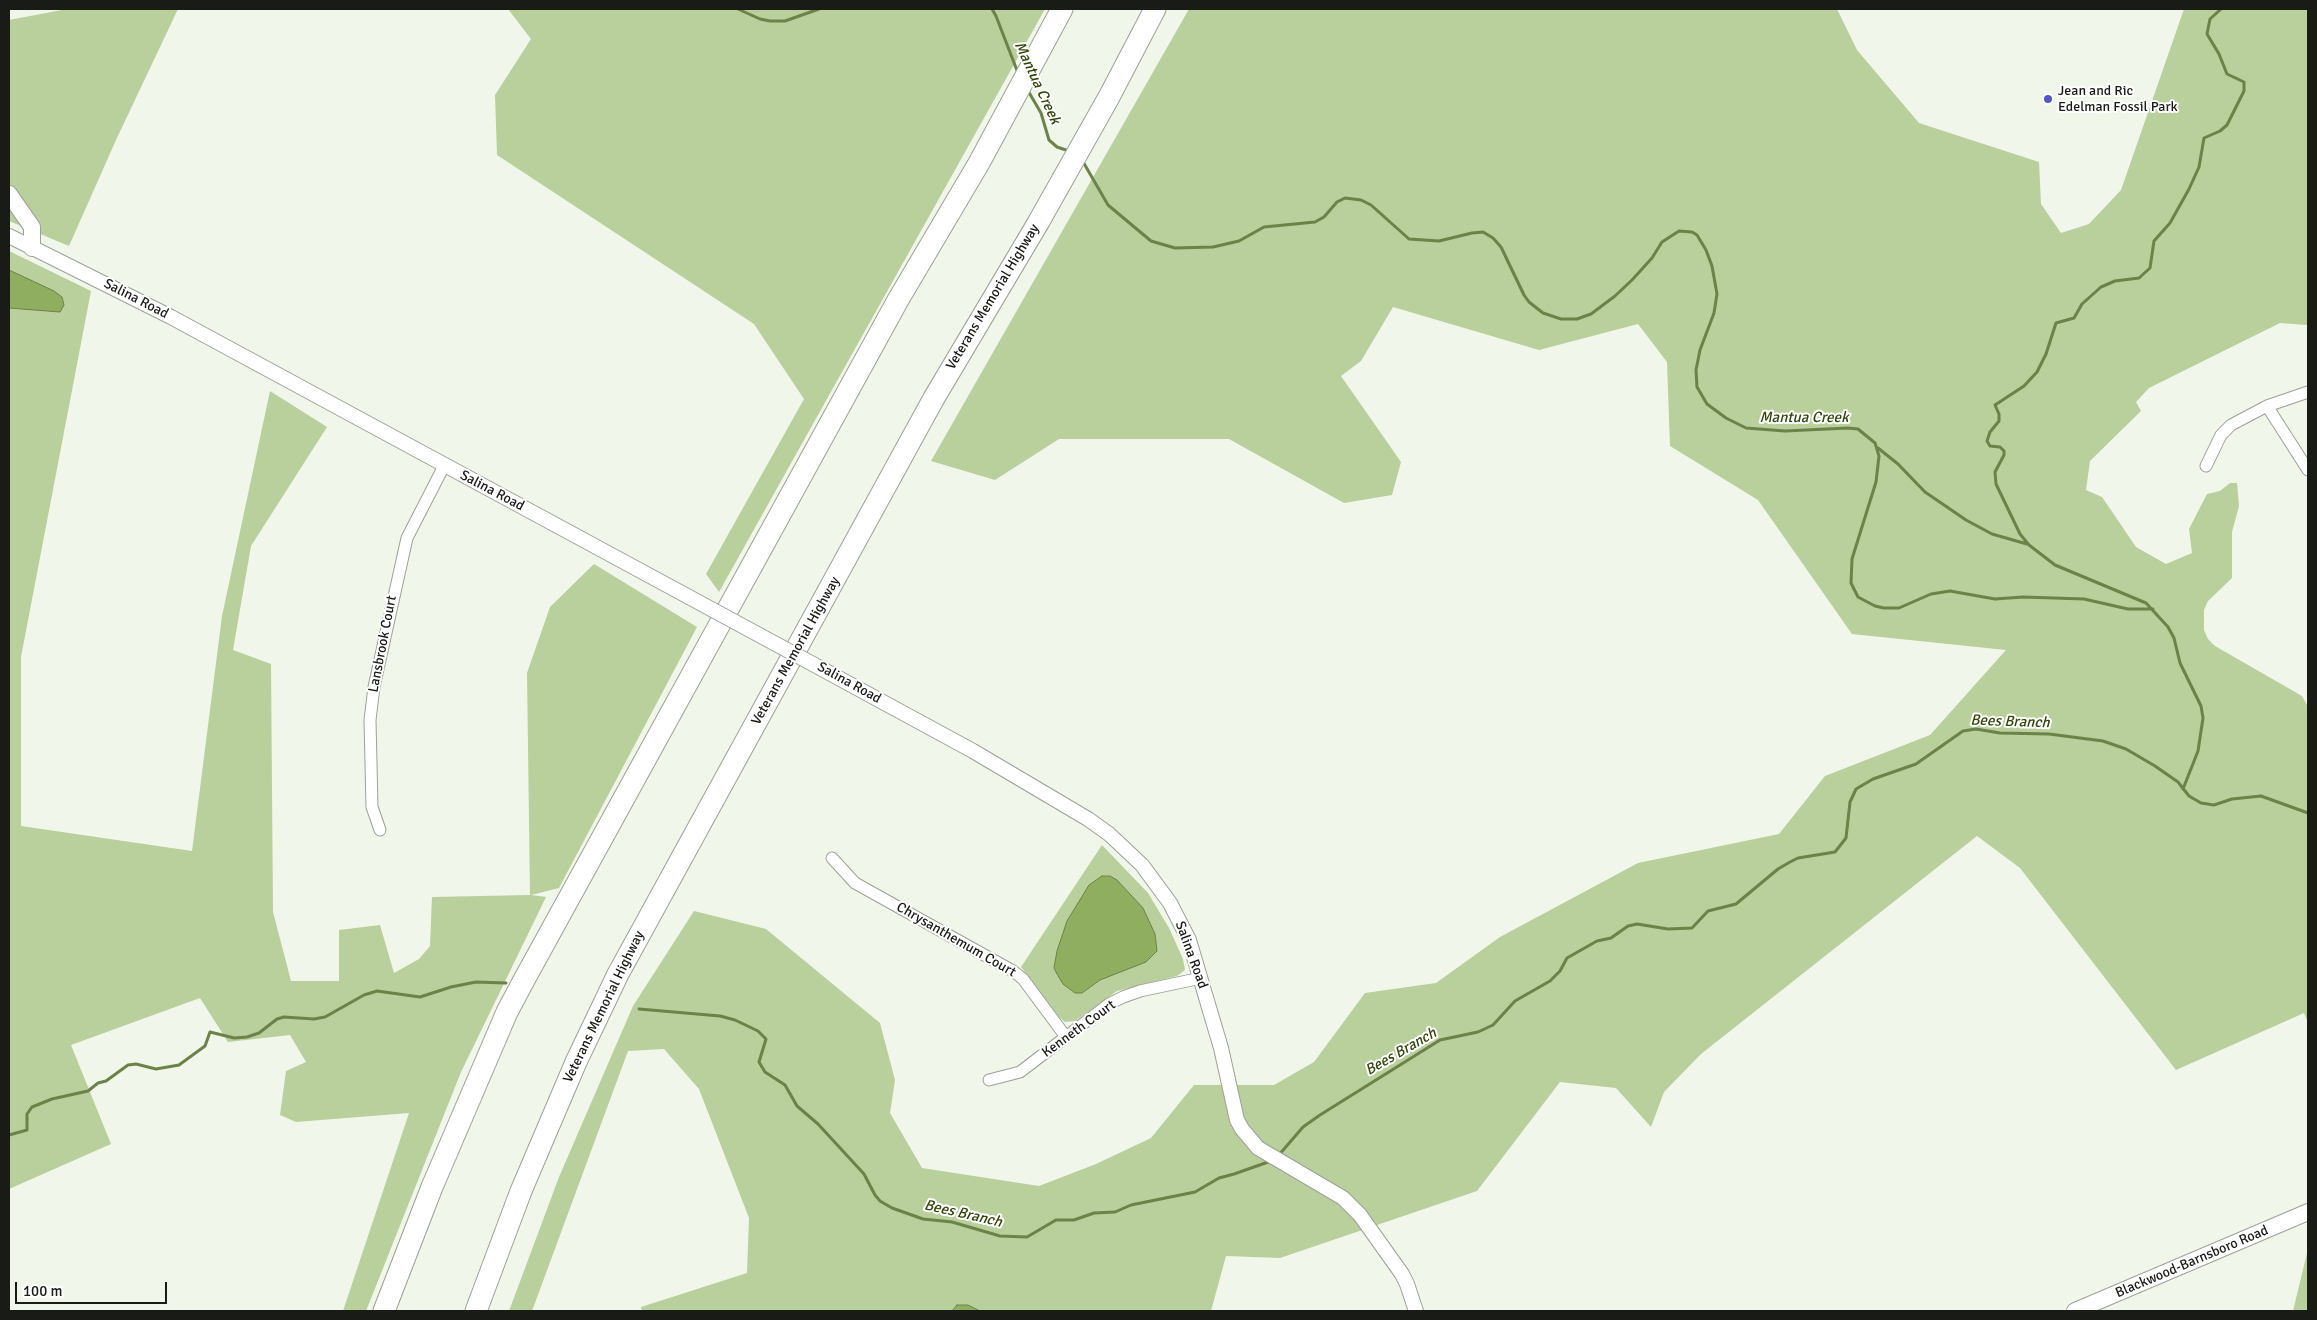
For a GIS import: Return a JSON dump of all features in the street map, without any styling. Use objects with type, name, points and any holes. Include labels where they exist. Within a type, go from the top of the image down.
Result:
[{"type":"highway","name":"Veterans Memorial Highway","points":[[476,1311],[521,1191],[576,1062],[618,974],[934,398],[1038,223],[1155,9]]},
{"type":"highway","points":[[384,1311],[436,1178],[507,1012],[898,300],[979,163],[1058,16]]},
{"type":"main road","points":[[9,194],[32,227],[32,248]]},
{"type":"main road","name":"Blackwood-Barnsboro Road","points":[[2075,1311],[2308,1212]]},
{"type":"street","name":"Salina Road","points":[[9,236],[147,304],[444,466],[593,544],[973,751],[1109,834],[1142,865],[1170,903],[1189,940],[1221,1048],[1237,1120],[1252,1142],[1268,1154],[1343,1198],[1360,1215],[1402,1274],[1416,1311]]},
{"type":"street","points":[[2206,466],[2221,435],[2230,426],[2267,406],[2308,392]]},
{"type":"street","points":[[2267,406],[2308,470]]},
{"type":"street","name":"Lansbrook Court","points":[[380,830],[372,807],[370,720],[374,687],[407,538],[444,466]]},
{"type":"street","name":"Chrysanthemum Court","points":[[832,858],[855,883],[1013,971],[1023,979],[1066,1038]]},
{"type":"street","name":"Kenneth Court","points":[[989,1080],[1020,1072],[1109,1004],[1123,997],[1140,991],[1201,978]]},
{"type":"shaded area","points":[[67,9],[178,9],[116,140],[69,246],[9,221],[9,20]]},
{"type":"shaded area","points":[[508,9],[1045,9],[719,592],[706,574],[804,399],[754,324],[497,155],[495,95],[531,39]]},
{"type":"shaded area","points":[[1189,9],[1837,9],[1857,50],[1919,123],[2039,162],[2041,204],[2061,233],[2089,224],[2121,190],[2184,9],[2308,9],[2308,325],[2280,323],[2149,388],[2136,402],[2141,411],[2090,461],[2086,490],[2102,497],[2136,547],[2166,564],[2192,553],[2189,529],[2207,494],[2220,491],[2230,483],[2237,483],[2239,506],[2232,532],[2232,578],[2208,601],[2204,610],[2204,630],[2208,639],[2215,646],[2302,696],[2308,707],[2308,1023],[2304,1013],[2176,1070],[2020,868],[1977,836],[1701,1054],[1664,1092],[1651,1127],[1616,1088],[1560,1082],[1477,1191],[1280,1258],[1226,1256],[1211,1311],[642,1311],[641,1307],[747,1273],[749,1218],[699,1089],[664,1049],[628,1051],[532,1311],[509,1311],[559,1177],[633,1006],[694,911],[766,929],[880,1023],[895,1080],[890,1113],[922,1168],[1039,1186],[1096,1164],[1151,1138],[1194,1085],[1274,1085],[1314,1062],[1365,993],[1436,983],[1500,937],[1638,863],[1779,834],[1825,776],[1930,735],[2006,650],[1852,634],[1758,500],[1670,446],[1667,362],[1638,324],[1539,350],[1393,307],[1361,361],[1341,376],[1401,462],[1392,495],[1344,503],[1229,439],[1059,439],[995,480],[931,461]]},
{"type":"shaded area","points":[[9,251],[91,291],[21,657],[21,826],[192,851],[222,616],[270,391],[327,427],[251,546],[233,650],[271,664],[273,912],[291,981],[339,981],[339,930],[380,925],[394,973],[419,959],[430,946],[432,897],[530,895],[527,673],[550,607],[594,564],[697,627],[559,888],[531,895],[546,897],[461,1072],[366,1311],[343,1311],[409,1113],[296,1122],[280,1115],[286,1071],[306,1062],[290,1035],[228,1042],[200,998],[71,1045],[111,1144],[9,1189]]},
{"type":"shaded area","points":[[9,270],[54,291],[62,297],[64,305],[60,312],[9,308]]},
{"type":"shaded area","points":[[1102,845],[1148,893],[1169,928],[1183,959],[1185,970],[1177,976],[1117,991],[1075,1021],[1065,1022],[1059,1017],[1021,967]]},
{"type":"shaded area","points":[[1102,876],[1110,876],[1117,880],[1143,908],[1155,934],[1157,951],[1146,962],[1100,980],[1082,993],[1075,993],[1063,984],[1054,968],[1057,951],[1067,921],[1089,885]]},
{"type":"shaded area","points":[[2308,1249],[2308,1311],[2293,1311]]},
{"type":"shaded area","points":[[957,1305],[968,1305],[980,1311],[952,1311]]},
{"type":"waterway","name":"Mantua Creek","points":[[738,9],[760,19],[770,21],[785,21],[819,9]]},
{"type":"waterway","name":"Mantua Creek","points":[[992,9],[1018,73]]},
{"type":"waterway","points":[[2183,789],[2198,751],[2203,718],[2201,706],[2180,663],[2174,638],[2168,627],[2146,603],[2055,565],[2029,545],[2020,534],[1996,484],[1995,472],[2004,455],[2004,451],[2000,447],[1990,446],[1987,441],[1990,432],[1999,421],[1999,414],[1995,405],[2024,386],[2037,372],[2046,354],[2056,323],[2074,318],[2082,304],[2101,287],[2115,281],[2139,278],[2150,268],[2154,241],[2170,223],[2189,189],[2199,167],[2204,138],[2220,131],[2227,125],[2244,91],[2244,82],[2227,74],[2219,54],[2207,34],[2210,19],[2221,9]]},
{"type":"waterway","name":"Mantua Creek","points":[[1027,89],[1041,113],[1049,140],[1057,147],[1069,151]]},
{"type":"waterway","name":"Mantua Creek","points":[[1082,160],[1108,205],[1151,241],[1175,248],[1213,247],[1239,241],[1264,227],[1315,222],[1324,217],[1337,202],[1345,198],[1361,200],[1371,205],[1409,239],[1439,241],[1483,232],[1493,238],[1501,247],[1529,302],[1543,313],[1561,319],[1577,319],[1591,314],[1632,280],[1652,258],[1662,242],[1679,231],[1692,232],[1697,235],[1706,250],[1712,266],[1717,294],[1714,313],[1700,350],[1696,370],[1697,387],[1707,404],[1726,418],[1746,428],[1785,431],[1858,429],[1875,443],[1879,456],[1876,482],[1852,559],[1851,583],[1858,597],[1875,606],[1884,608],[1899,608],[1931,594],[1950,591],[1995,599],[2023,597],[2084,599],[2128,609],[2153,609]]},
{"type":"waterway","points":[[1878,448],[1898,464],[1925,492],[1966,520],[1992,534],[2027,544]]},
{"type":"waterway","name":"Bees Branch","points":[[1278,1156],[1303,1127],[1440,1040],[1478,1032],[1493,1025],[1515,1001],[1550,981],[1560,971],[1567,958],[1597,941],[1611,938],[1628,926],[1637,924],[1668,929],[1692,928],[1708,911],[1736,904],[1778,869],[1790,862],[1798,858],[1835,852],[1846,838],[1850,802],[1856,789],[1873,779],[1916,764],[1963,731],[1976,729],[2000,733],[2049,734],[2103,741],[2126,749],[2155,766],[2178,782],[2189,796],[2201,803],[2214,805],[2232,799],[2261,796],[2308,813]]},
{"type":"waterway","name":"Bees Branch","points":[[9,1135],[27,1130],[27,1114],[32,1107],[52,1099],[88,1091],[128,1065],[136,1064],[156,1069],[179,1065],[205,1046],[210,1032],[234,1038],[247,1037],[259,1033],[277,1019],[284,1017],[314,1019],[325,1017],[364,995],[377,991],[420,997],[451,987],[476,982],[506,983]]},
{"type":"waterway","name":"Bees Branch","points":[[639,1009],[720,1016],[735,1020],[758,1031],[766,1039],[759,1062],[765,1072],[785,1085],[797,1106],[818,1124],[864,1174],[880,1201],[892,1208],[923,1219],[952,1222],[1000,1236],[1027,1237],[1056,1220],[1074,1220],[1094,1213],[1115,1212],[1131,1205],[1195,1192],[1219,1178],[1271,1161]]},
{"type":"place","name":"Jean and Ric Edelman Fossil Park","points":[[2048,99]]}]
